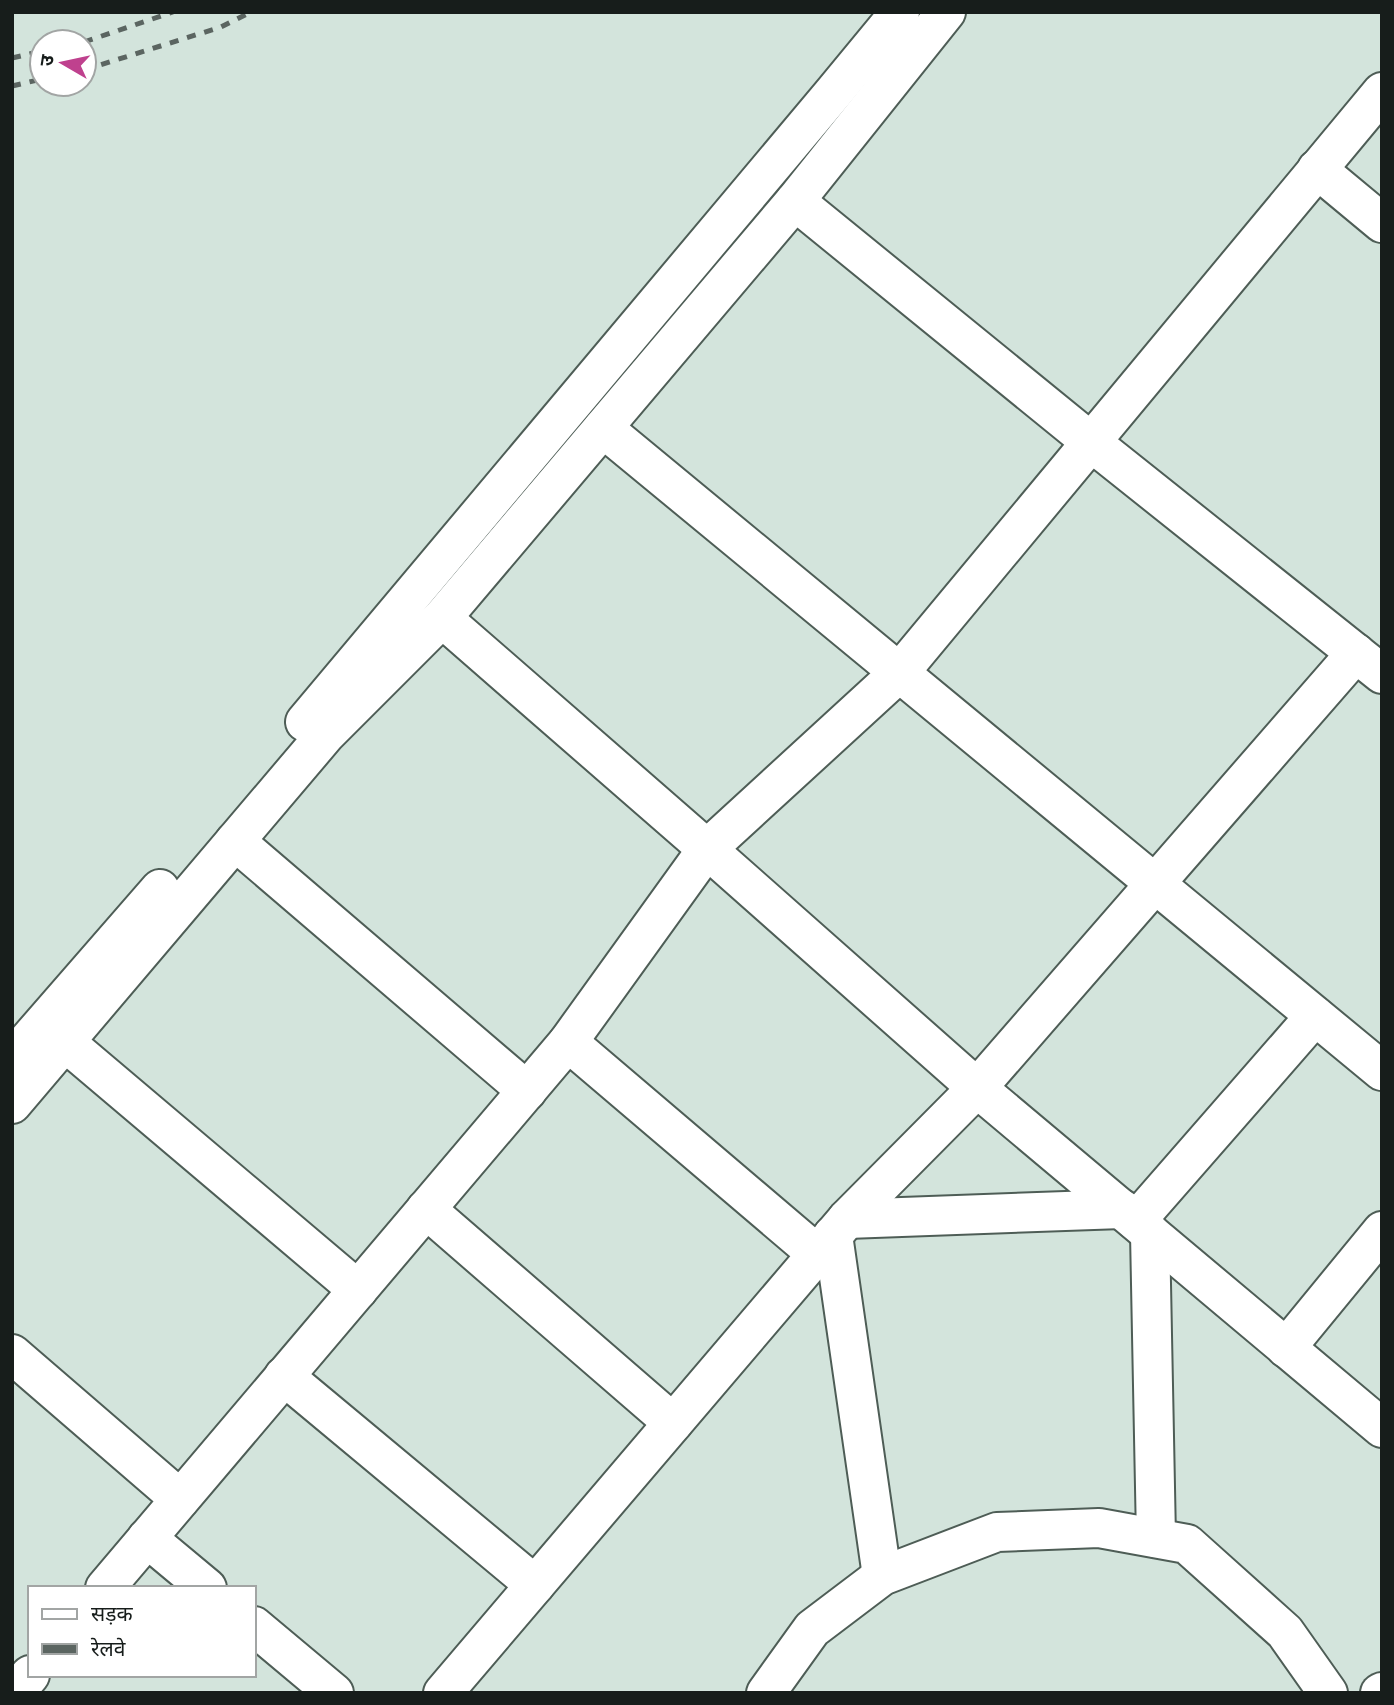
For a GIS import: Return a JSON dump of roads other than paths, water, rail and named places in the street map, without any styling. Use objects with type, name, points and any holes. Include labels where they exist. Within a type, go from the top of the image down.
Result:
[{"type":"street","points":[[12,1059],[343,679],[900,12]]},
{"type":"street","points":[[12,1104],[326,734],[442,618],[795,201],[946,12]]},
{"type":"street","points":[[106,1586],[568,1042],[707,849],[900,673],[1382,92]]},
{"type":"street","points":[[1317,169],[1382,223]]},
{"type":"street","points":[[443,1693],[833,1236],[977,1088],[1155,884],[1369,663],[1091,442],[795,201]]},
{"type":"street","points":[[603,428],[1382,1071]]},
{"type":"street","points":[[442,618],[977,1088],[1382,1428]]},
{"type":"street","points":[[235,841],[527,1091]]},
{"type":"street","points":[[1156,1538],[1136,1221],[1315,1016]]},
{"type":"street","points":[[65,1042],[358,1290]]},
{"type":"street","points":[[568,1042],[833,1236],[1136,1221]]},
{"type":"street","points":[[426,1209],[673,1423]]},
{"type":"street","points":[[1286,1348],[1382,1231]]},
{"type":"street","points":[[833,1236],[882,1576]]},
{"type":"street","points":[[12,1354],[180,1499]]},
{"type":"street","points":[[284,1376],[535,1585]]},
{"type":"street","points":[[766,1693],[812,1629],[882,1576],[997,1532],[1099,1528],[1188,1544],[1285,1632],[1328,1693]]},
{"type":"street","points":[[147,1538],[205,1586]]},
{"type":"street","points":[[256,1628],[334,1693]]},
{"type":"street","points":[[15,1693],[28,1677]]},
{"type":"railway","points":[[98,37],[173,12]]},
{"type":"railway","points":[[98,66],[221,27],[251,12]]},
{"type":"railway","points":[[12,58],[28,54]]},
{"type":"railway","points":[[12,86],[28,82]]}]
